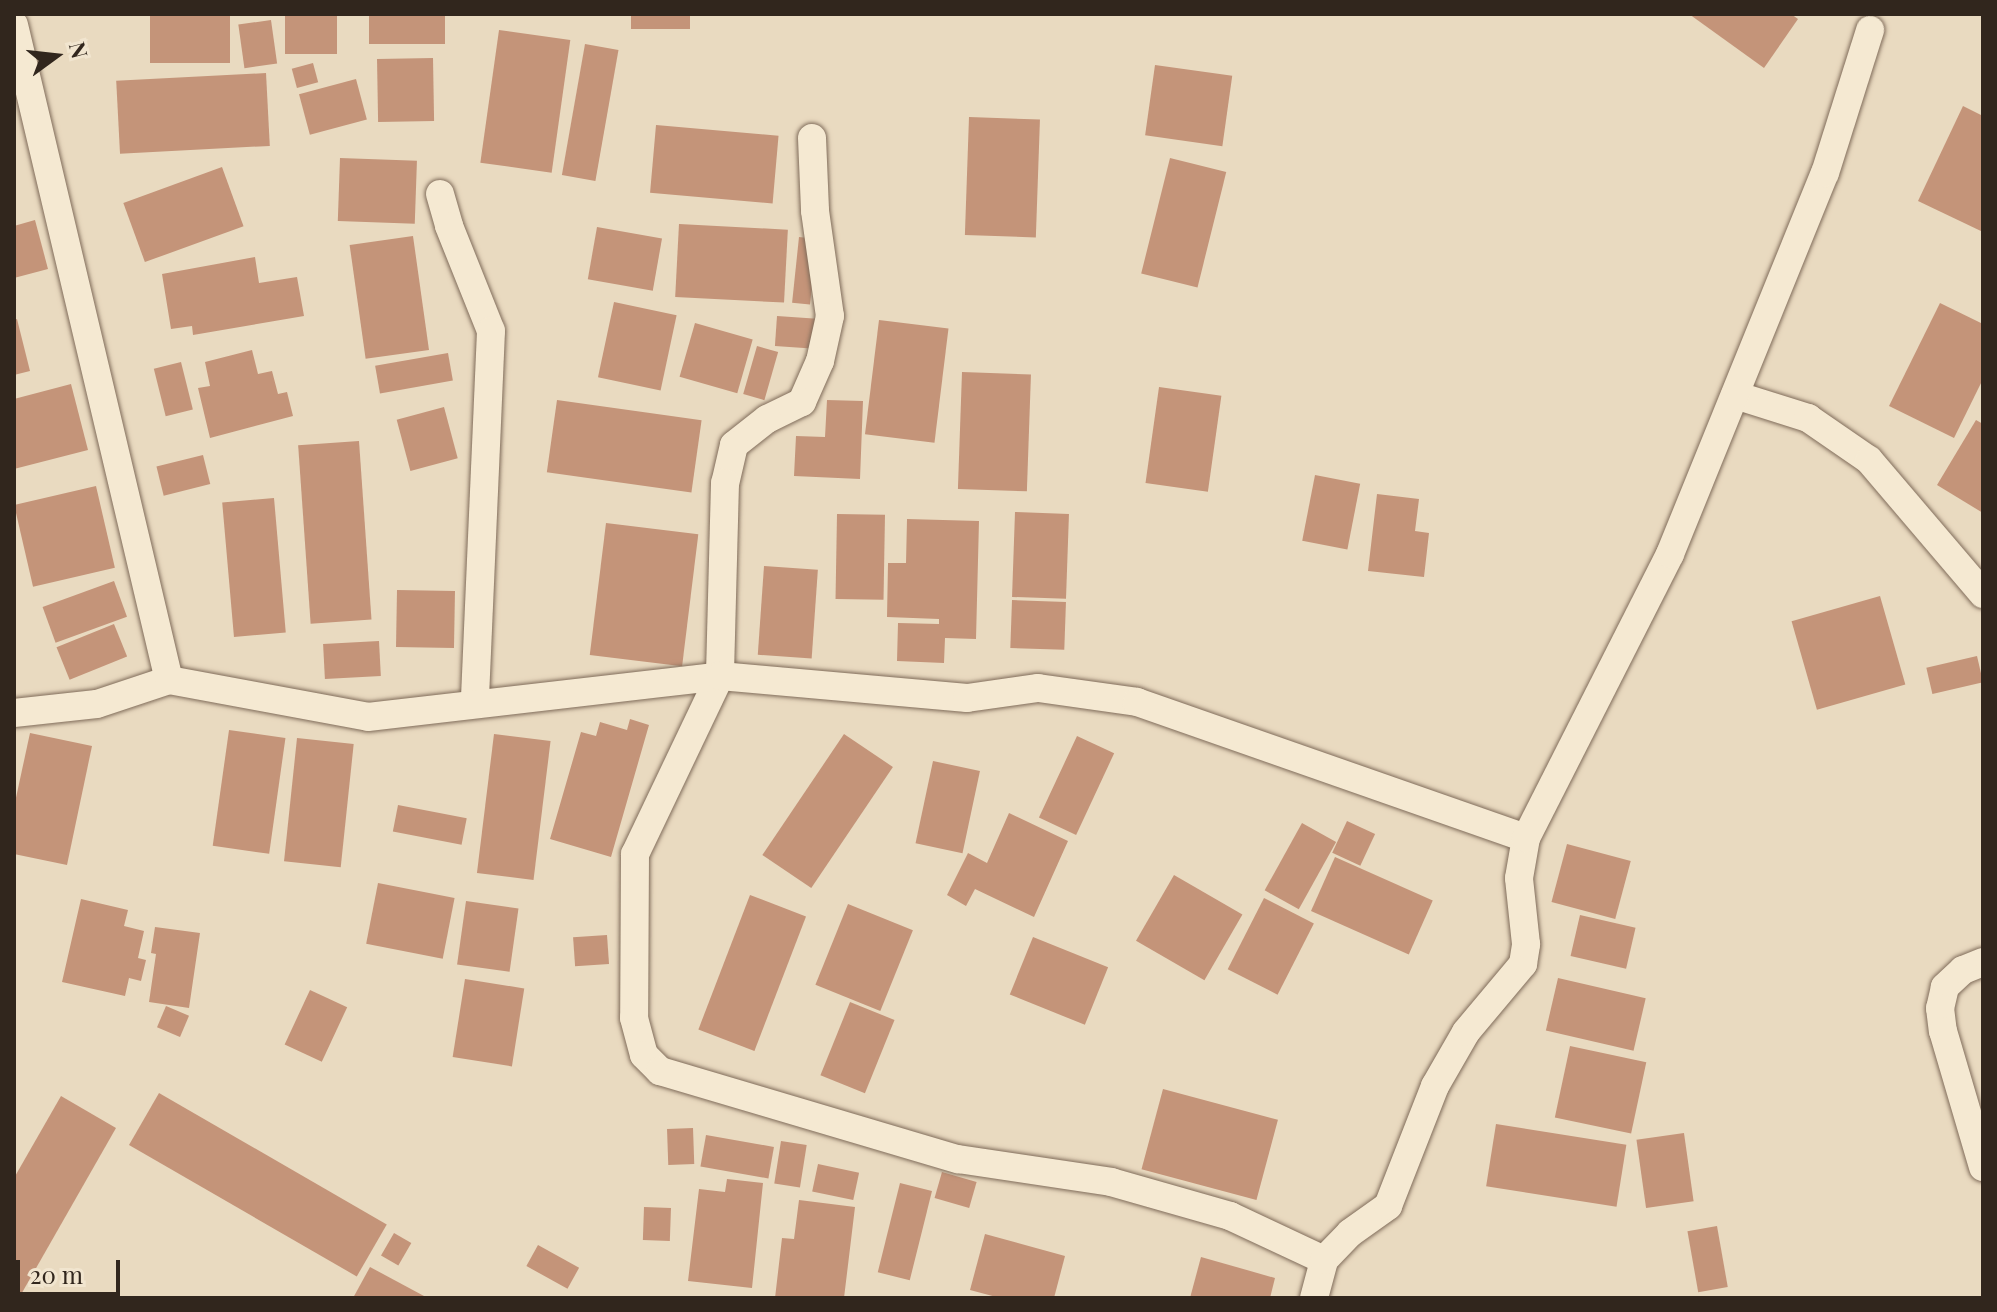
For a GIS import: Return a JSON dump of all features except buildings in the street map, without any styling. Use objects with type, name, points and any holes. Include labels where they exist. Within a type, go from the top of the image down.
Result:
[{"type":"street","points":[[14,25],[169,680]]},
{"type":"street","points":[[1314,1298],[1324,1260],[1350,1233],[1388,1206],[1435,1086],[1466,1032],[1523,964],[1526,944],[1519,878],[1526,838],[1670,554],[1825,173],[1870,30]]},
{"type":"street","points":[[812,138],[815,211],[830,316],[820,361],[802,402],[767,419],[734,445],[725,483],[720,676],[635,854],[634,1018],[644,1055],[660,1071],[958,1159],[1111,1182],[1230,1216],[1324,1260]]},
{"type":"street","points":[[440,194],[449,226],[491,331],[475,702]]},
{"type":"street","points":[[1735,395],[1808,418],[1869,460],[1983,594]]},
{"type":"street","points":[[14,713],[97,704],[169,680],[368,717],[475,702],[720,676],[967,698],[1038,688],[1137,702],[1526,838]]},
{"type":"street","points":[[1983,962],[1963,970],[1945,987],[1940,1008],[1943,1031],[1983,1167]]}]
